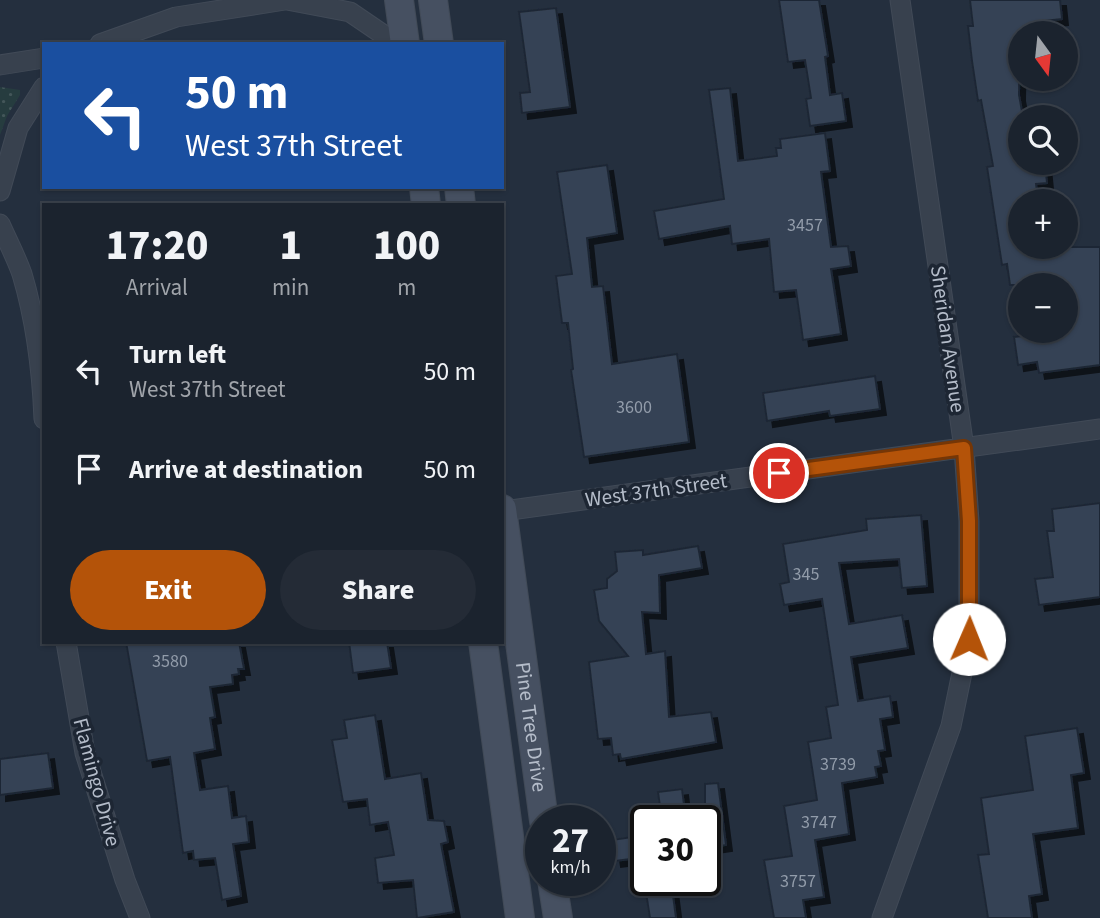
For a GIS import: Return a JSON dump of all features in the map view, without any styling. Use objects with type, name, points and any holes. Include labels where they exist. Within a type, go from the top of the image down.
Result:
[{"type":"main road","points":[[399,0],[405,42]]},
{"type":"main road","points":[[433,0],[439,42]]},
{"type":"main road","name":"Pine Tree Drive","points":[[504,525],[542,805]]},
{"type":"main road","name":"Pine Tree Drive","points":[[484,644],[520,918]]},
{"type":"main road","points":[[555,896],[558,918]]},
{"type":"street","points":[[106,42],[176,17],[286,0],[350,12],[394,42]]},
{"type":"street","name":"Sheridan Avenue","points":[[882,918],[951,726],[969,639],[969,521],[964,448],[900,0]]},
{"type":"street","points":[[0,65],[42,58]]},
{"type":"street","points":[[0,191],[18,128],[42,90]]},
{"type":"street","points":[[0,223],[21,272],[42,369]]},
{"type":"street","name":"West 37th Street","points":[[504,510],[1100,429]]},
{"type":"street","name":"Flamingo Drive","points":[[66,644],[85,753],[125,880],[140,918]]},
{"type":"green space","points":[[0,87],[20,90],[20,95],[7,116],[0,135]]},
{"type":"building","points":[[779,0],[819,0],[828,56],[825,57],[830,95],[842,93],[846,121],[810,126],[806,99],[811,98],[805,60],[788,62]]},
{"type":"building","points":[[970,0],[1060,0],[1062,19],[1008,21],[1008,91],[1019,91],[1021,105],[1008,105],[1008,175],[1046,175],[1047,183],[1036,184],[1037,189],[1008,189],[1008,259],[1078,259],[1078,247],[1100,247],[1100,365],[1039,373],[1037,362],[1018,365],[1015,343],[1078,343],[1078,273],[1008,273],[1007,264],[1002,265],[987,167],[993,166],[972,61],[968,26],[973,26]]},
{"type":"building","points":[[556,8],[570,107],[522,113],[520,93],[530,92],[519,12]]},
{"type":"building","points":[[730,88],[738,161],[777,156],[776,148],[781,148],[780,139],[825,133],[830,171],[821,172],[831,247],[848,246],[851,266],[831,269],[841,334],[803,340],[796,290],[774,292],[769,239],[732,244],[730,226],[659,239],[654,211],[724,199],[709,90]]},
{"type":"building","points":[[607,165],[617,233],[587,238],[592,287],[603,286],[612,364],[677,354],[689,442],[584,457],[571,370],[568,323],[562,323],[556,276],[572,274],[557,172]]},
{"type":"building","points":[[875,376],[880,409],[830,416],[829,411],[767,421],[763,393]]},
{"type":"building","points":[[1100,503],[1100,597],[1039,605],[1035,579],[1053,577],[1047,531],[1054,531],[1052,509]]},
{"type":"building","points":[[921,515],[927,586],[902,588],[899,559],[839,563],[849,624],[902,615],[908,648],[851,657],[858,701],[890,696],[893,717],[880,719],[885,750],[878,751],[881,766],[875,767],[877,777],[842,783],[849,834],[815,840],[824,897],[803,900],[806,918],[774,918],[764,860],[792,856],[784,806],[817,800],[808,742],[831,738],[826,707],[838,705],[822,599],[784,605],[780,584],[789,582],[783,544],[867,530],[866,519]]},
{"type":"building","points":[[698,546],[702,568],[659,575],[660,613],[642,612],[646,654],[665,651],[669,717],[711,712],[716,742],[621,759],[620,754],[613,755],[611,738],[598,739],[589,662],[628,656],[599,621],[594,590],[607,588],[607,579],[617,571],[615,552],[643,550],[643,555]]},
{"type":"building","points":[[126,644],[239,644],[244,669],[238,669],[239,674],[232,675],[233,684],[210,687],[215,717],[210,718],[215,749],[194,753],[200,790],[228,786],[232,818],[246,816],[249,842],[233,844],[241,896],[222,900],[215,858],[194,860],[193,851],[183,853],[170,757],[147,761]]},
{"type":"building","points":[[349,644],[387,644],[391,668],[353,673]]},
{"type":"building","points":[[375,715],[385,779],[421,773],[428,820],[444,821],[448,842],[441,844],[454,912],[417,918],[413,880],[378,883],[375,858],[394,855],[388,822],[370,825],[367,799],[343,802],[332,740],[347,738],[344,720]]},
{"type":"building","points":[[1077,728],[1084,773],[1071,775],[1078,828],[1033,834],[1042,894],[1029,896],[1032,918],[988,918],[978,855],[989,854],[981,798],[1033,790],[1025,736]]},
{"type":"building","points":[[48,753],[53,788],[0,795],[0,759]]},
{"type":"building","points":[[718,783],[721,805],[705,805],[705,784]]},
{"type":"building","points":[[682,789],[684,805],[660,805],[658,792]]},
{"type":"building","points":[[721,806],[726,845],[721,846]]},
{"type":"building","points":[[630,837],[630,859],[616,861],[616,839]]},
{"type":"building","points":[[647,896],[673,896],[676,918],[650,918]]},
{"type":"route","points":[[779,473],[964,448],[969,521],[969,639]]}]
